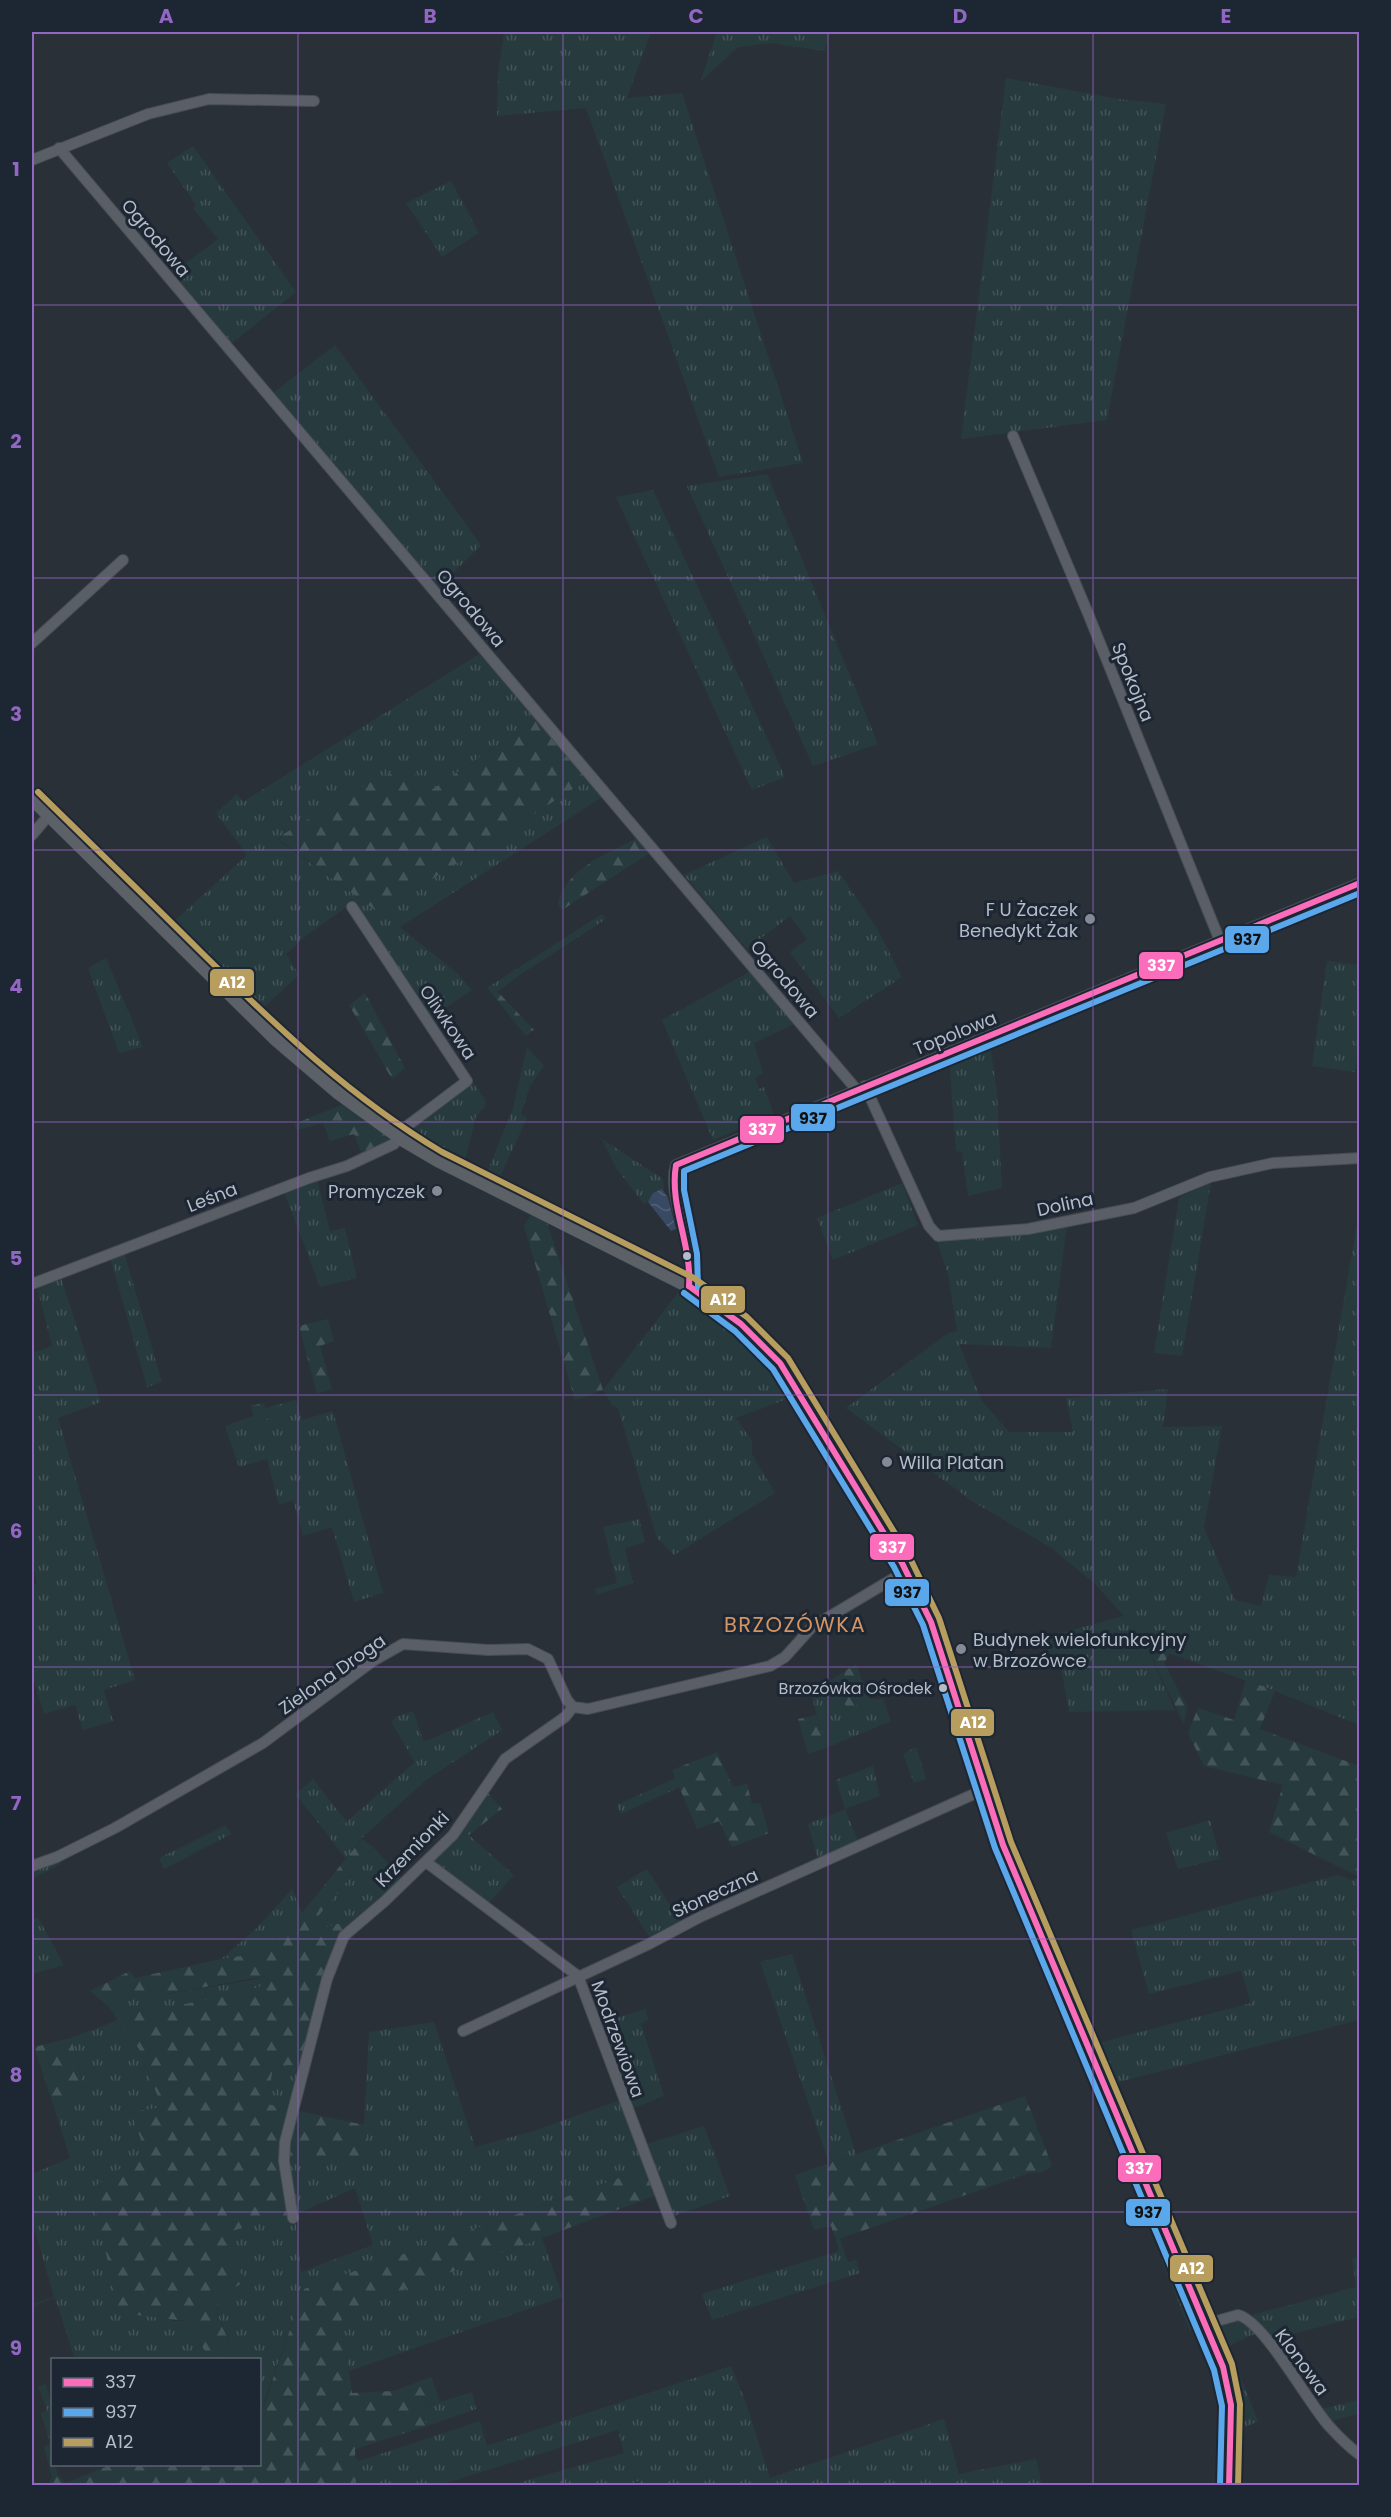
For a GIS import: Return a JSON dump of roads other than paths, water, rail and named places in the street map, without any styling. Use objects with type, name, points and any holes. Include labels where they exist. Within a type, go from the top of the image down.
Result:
[{"type":"main road","points":[[32,798],[289,1051],[323,1080],[399,1136],[438,1160],[689,1286],[741,1324],[780,1364],[906,1571],[931,1622],[983,1790],[1024,1898],[1206,2324],[1229,2390],[1231,2411],[1229,2486]]},
{"type":"street","points":[[32,160],[148,114],[208,99],[314,101]]},
{"type":"street","name":"Ogrodowa","points":[[59,148],[860,1088]]},
{"type":"street","name":"Spokojna","points":[[1013,436],[1087,611],[1220,941]]},
{"type":"street","points":[[32,643],[123,560]]},
{"type":"street","points":[[32,835],[49,815]]},
{"type":"street","name":"Topolowa","points":[[689,1286],[690,1261],[674,1183],[676,1166],[1359,883]]},
{"type":"street","name":"Oliwkowa","points":[[352,907],[467,1081],[407,1126],[399,1136]]},
{"type":"street","name":"Dolina","points":[[860,1088],[929,1226],[938,1236],[1028,1229],[1134,1208],[1210,1178],[1273,1163],[1359,1158]]},
{"type":"street","name":"Leśna","points":[[32,1284],[298,1182],[347,1166],[394,1144],[399,1136]]},
{"type":"street","points":[[573,1707],[588,1709],[770,1666],[785,1657],[812,1627],[906,1571]]},
{"type":"street","name":"Zielona Droga","points":[[32,1866],[57,1857],[115,1828],[263,1743],[374,1661],[403,1644],[488,1650],[528,1649],[548,1659],[567,1700],[573,1707]]},
{"type":"street","name":"Krzemionki","points":[[293,2218],[284,2161],[285,2142],[327,1979],[344,1936],[453,1835],[506,1759],[565,1717],[573,1707]]},
{"type":"street","name":"Słoneczna","points":[[463,2031],[700,1917],[983,1790]]},
{"type":"street","name":"Modrzewiowa","points":[[426,1862],[578,1976],[671,2223]]},
{"type":"street","name":"Klonowa","points":[[1206,2324],[1238,2315],[1250,2321],[1269,2343],[1328,2426],[1359,2455]]},
{"type":"water","points":[[662,1189],[668,1198],[676,1229],[671,1231],[648,1202],[653,1193]]},
{"type":"place","name":"F U Żaczek Benedykt Żak","points":[[1090,919]]},
{"type":"place","name":"Promyczek","points":[[437,1191]]},
{"type":"place","name":"Willa Platan","points":[[887,1462]]},
{"type":"place","name":"Budynek wielofunkcyjny w Brzozówce","points":[[961,1649]]},
{"type":"place","name":"Brzozówka Ośrodek","points":[[943,1688]]},
{"type":"district","name":"BRZOZÓWKA","points":[[795,1624]]}]
